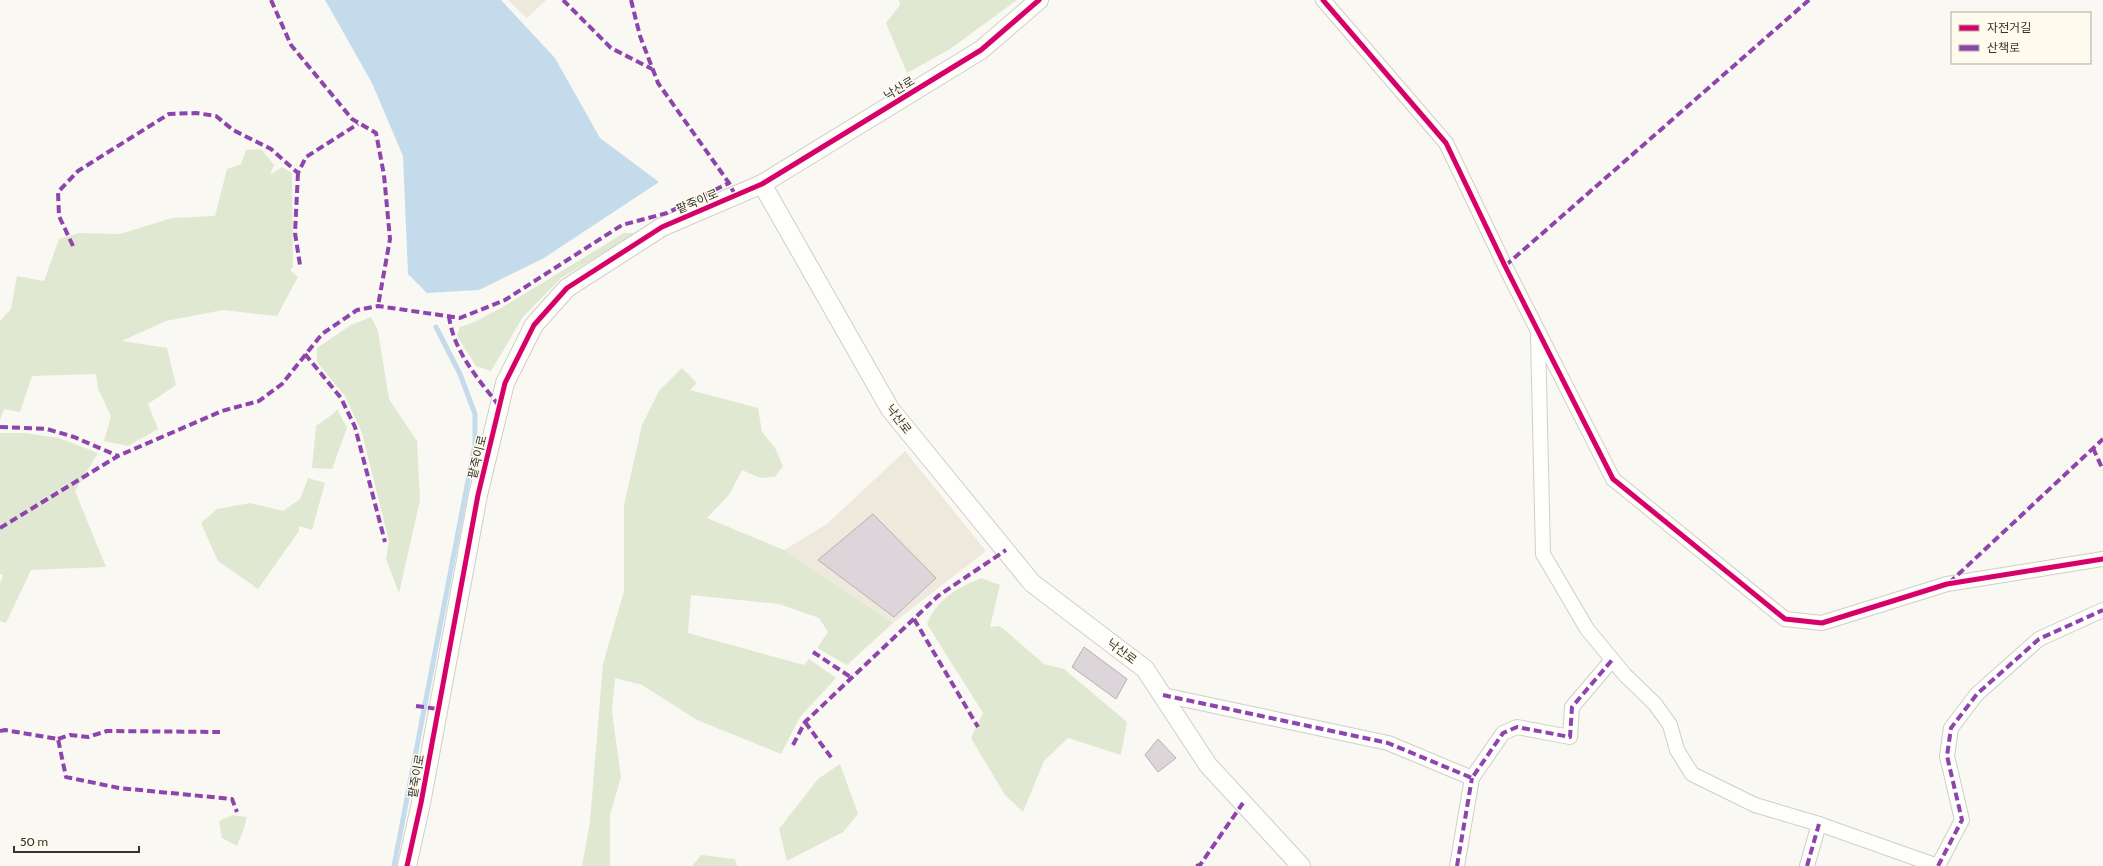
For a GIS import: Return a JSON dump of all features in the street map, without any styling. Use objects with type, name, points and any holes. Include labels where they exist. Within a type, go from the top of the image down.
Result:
[{"type":"street","name":"낙산로","points":[[1039,0],[982,50],[937,76],[762,184],[890,409],[1032,583],[1146,669],[1208,765],[1301,866]]},
{"type":"street","points":[[1323,0],[1446,143],[1538,331],[1613,479],[1785,619],[1822,623],[1947,584],[2103,559]]},
{"type":"street","name":"팥죽이로","points":[[407,866],[421,804],[478,495],[506,383],[534,325],[567,288],[662,227],[762,184]]},
{"type":"street","points":[[1538,331],[1543,554],[1587,629],[1625,675],[1655,704],[1670,725],[1676,750],[1692,774],[1755,805],[1819,824],[1938,866],[1962,820],[1948,756],[1951,728],[1977,694],[2039,639],[2103,610]]},
{"type":"street","points":[[1457,866],[1472,778],[1503,732],[1517,727],[1570,738],[1572,707],[1612,660]]},
{"type":"street","points":[[1163,695],[1388,743],[1472,778]]},
{"type":"street","points":[[1807,866],[1819,824]]},
{"type":"shaded area","points":[[508,0],[546,0],[527,18]]},
{"type":"shaded area","points":[[905,451],[986,551],[893,623],[784,550],[827,524]]},
{"type":"green space","points":[[899,0],[1017,0],[950,49],[907,73],[886,23],[900,5]]},
{"type":"green space","points":[[261,149],[274,165],[270,175],[282,167],[292,173],[293,267],[290,270],[298,277],[277,316],[223,310],[166,321],[122,341],[167,348],[176,385],[148,404],[158,429],[128,446],[104,441],[111,416],[98,389],[96,374],[32,376],[20,412],[4,409],[0,420],[0,321],[11,309],[17,276],[44,281],[59,239],[79,233],[120,234],[172,218],[215,216],[227,169],[241,164],[246,150]]},
{"type":"green space","points":[[624,233],[637,233],[561,278],[523,317],[491,371],[476,366],[457,336],[460,327],[472,323],[501,308]]},
{"type":"green space","points":[[371,317],[378,331],[389,399],[417,441],[420,500],[399,593],[386,559],[389,541],[362,433],[345,396],[317,362],[317,348],[351,325]]},
{"type":"green space","points":[[682,368],[697,383],[690,390],[758,408],[762,432],[775,448],[783,466],[775,477],[760,478],[742,470],[729,495],[707,518],[784,550],[893,623],[847,665],[817,648],[828,632],[819,618],[779,604],[691,595],[688,633],[804,665],[809,659],[836,678],[800,717],[781,754],[697,720],[642,685],[615,678],[612,712],[621,777],[610,815],[610,866],[582,866],[590,822],[603,664],[624,591],[624,505],[642,425],[659,391]]},
{"type":"green space","points":[[337,409],[347,428],[332,469],[312,468],[316,426],[333,414]]},
{"type":"green space","points":[[0,433],[24,433],[59,438],[98,453],[75,491],[106,567],[31,570],[6,623],[0,621],[0,584],[3,575],[0,574]]},
{"type":"green space","points":[[308,478],[325,483],[312,530],[299,526],[299,531],[258,589],[218,561],[201,523],[217,509],[250,503],[283,511],[300,499]]},
{"type":"green space","points":[[981,578],[1000,585],[990,627],[1000,626],[1044,664],[1064,669],[1127,722],[1121,755],[1068,738],[1044,761],[1023,812],[1005,795],[971,738],[983,713],[927,624],[936,608],[949,595]]},
{"type":"green space","points":[[840,764],[858,814],[843,832],[787,861],[779,829],[818,779]]},
{"type":"green space","points":[[232,815],[247,817],[237,846],[222,838],[219,821]]},
{"type":"green space","points":[[701,855],[735,859],[737,866],[692,866]]},
{"type":"water","points":[[325,0],[501,0],[555,58],[600,138],[659,182],[544,258],[479,290],[427,293],[408,274],[403,156],[372,83]]},
{"type":"building","points":[[873,514],[936,578],[894,617],[818,560]]},
{"type":"building","points":[[1084,647],[1127,679],[1116,699],[1072,667]]},
{"type":"building","points":[[1158,739],[1176,758],[1158,772],[1145,755]]},
{"type":"waterway","points":[[394,866],[475,444],[475,414],[460,374],[436,327]]},
{"type":"marked path","points":[[271,0],[291,45],[352,119],[376,133],[384,175],[390,239],[378,306]]},
{"type":"marked path","points":[[563,0],[611,48],[652,69]]},
{"type":"marked path","points":[[631,0],[640,36],[658,83],[729,183],[735,195]]},
{"type":"marked path","points":[[1505,266],[1809,0]]},
{"type":"marked path","points":[[73,246],[59,216],[58,192],[78,171],[169,114],[196,113],[216,116],[233,130],[271,149],[298,173],[306,157],[358,124]]},
{"type":"marked path","points":[[298,173],[295,233],[300,265]]},
{"type":"marked path","points":[[0,528],[118,456],[222,411],[259,401],[282,384],[322,334],[357,310],[378,306],[460,318],[505,300],[622,225],[667,213],[729,183]]},
{"type":"marked path","points":[[449,316],[451,329],[461,353],[476,376],[500,407]]},
{"type":"marked path","points":[[305,354],[341,398],[355,427],[385,542]]},
{"type":"marked path","points":[[0,427],[47,429],[74,437],[118,456]]},
{"type":"marked path","points":[[1949,583],[2103,439]]},
{"type":"marked path","points":[[2093,448],[2103,470]]},
{"type":"marked path","points":[[793,745],[805,722],[938,596],[1006,550]]},
{"type":"marked path","points":[[1938,866],[1962,820],[1947,756],[1951,728],[1977,694],[2039,639],[2103,610]]},
{"type":"marked path","points":[[914,619],[978,727]]},
{"type":"marked path","points":[[813,652],[852,678]]},
{"type":"marked path","points":[[1163,695],[1388,743],[1472,778],[1503,733],[1517,727],[1570,737],[1572,707],[1612,660]]},
{"type":"marked path","points":[[416,706],[438,709]]},
{"type":"marked path","points":[[805,722],[833,760]]},
{"type":"marked path","points":[[0,731],[5,730],[58,739],[66,777],[119,788],[232,799],[237,812]]},
{"type":"marked path","points":[[58,739],[70,735],[88,737],[107,731],[220,732]]},
{"type":"marked path","points":[[1457,866],[1472,778]]},
{"type":"marked path","points":[[1196,866],[1200,865],[1243,803]]},
{"type":"marked path","points":[[1807,866],[1819,824]]},
{"type":"cycle path","points":[[407,866],[421,803],[478,495],[505,383],[534,325],[567,288],[662,227],[762,184],[981,50],[1039,0]]},
{"type":"cycle path","points":[[1323,0],[1446,143],[1505,266],[1613,479],[1785,619],[1822,623],[1947,584],[2103,559]]}]
